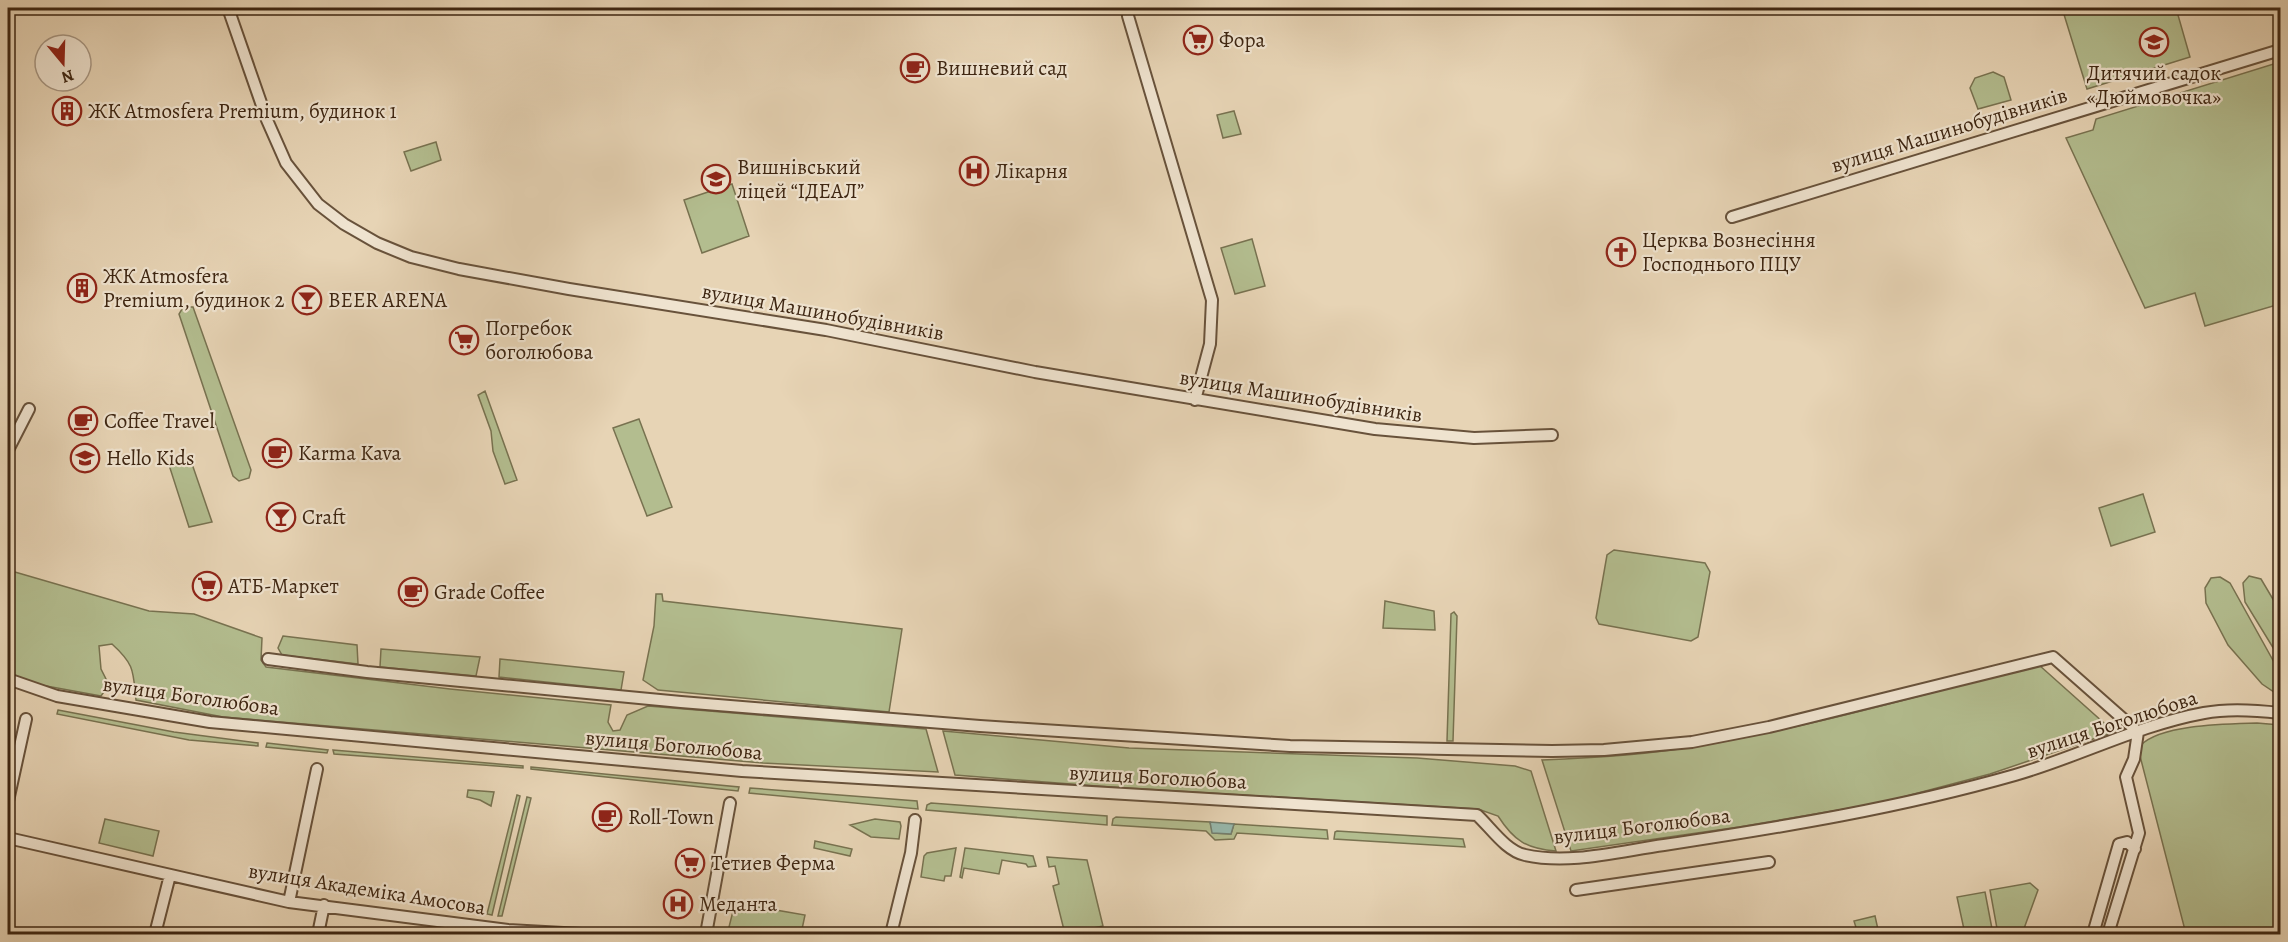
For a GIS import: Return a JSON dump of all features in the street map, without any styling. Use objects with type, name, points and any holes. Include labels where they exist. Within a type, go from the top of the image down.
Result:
[{"type":"street","name":"вулиця Машинобудівників","points":[[228,8],[267,120],[285,163],[318,204],[344,224],[377,243],[411,257],[459,269],[558,287],[826,330],[1196,400],[1398,432],[1474,438],[1552,435]]},
{"type":"street","points":[[1127,8],[1140,60],[1212,300],[1210,344],[1196,400]]},
{"type":"street","name":"вулиця Машинобудівників","points":[[1732,217],[2280,50]]},
{"type":"street","points":[[8,450],[29,409]]},
{"type":"street","name":"вулиця Боголюбова","points":[[268,659],[367,672],[670,701],[980,726],[1290,746],[1552,751],[1604,750],[1692,742],[1759,729],[2053,657],[2138,732]]},
{"type":"street","name":"вулиця Боголюбова","points":[[8,679],[57,696],[232,724],[742,771],[1477,815],[1504,843],[1523,855],[1567,859],[1772,829],[1882,809],[2017,775],[2138,732],[2205,713],[2254,710],[2280,713]]},
{"type":"street","points":[[8,801],[26,719]]},
{"type":"street","points":[[2108,934],[2139,833],[2126,777],[2134,759],[2138,732]]},
{"type":"street","points":[[289,902],[316,769]]},
{"type":"street","points":[[706,934],[730,803]]},
{"type":"street","points":[[891,934],[911,853],[915,820]]},
{"type":"street","name":"вулиця Академіка Амосова","points":[[8,838],[289,902],[508,930],[582,934]]},
{"type":"street","points":[[2093,934],[2119,844],[2127,842],[2135,849]]},
{"type":"street","points":[[1576,890],[1769,862]]},
{"type":"street","points":[[155,934],[170,875]]},
{"type":"street","points":[[318,934],[324,905]]},
{"type":"green space","points":[[1345,8],[1391,8],[1370,14]]},
{"type":"green space","name":"Дитячий садок «Дюймовочка»","points":[[2062,8],[2176,8],[2190,57],[2087,89]]},
{"type":"green space","points":[[2280,62],[2280,304],[2205,326],[2195,293],[2145,308],[2066,138],[2093,130],[2096,119]]},
{"type":"green space","points":[[1993,72],[2004,77],[2011,100],[1978,109],[1970,88],[1975,78]]},
{"type":"green space","points":[[1234,111],[1241,134],[1223,138],[1217,115]]},
{"type":"green space","points":[[436,142],[441,160],[411,171],[404,152]]},
{"type":"green space","points":[[732,184],[749,236],[702,253],[684,200]]},
{"type":"green space","points":[[1252,239],[1265,286],[1235,294],[1221,248]]},
{"type":"green space","points":[[193,307],[251,470],[249,478],[239,481],[233,476],[179,314],[182,309]]},
{"type":"green space","points":[[485,391],[517,480],[505,484],[493,451],[491,431],[478,395]]},
{"type":"green space","points":[[639,419],[672,507],[647,516],[613,428]]},
{"type":"green space","points":[[190,458],[212,522],[189,527],[169,465]]},
{"type":"green space","points":[[2143,494],[2155,532],[2111,546],[2099,508]]},
{"type":"green space","points":[[1614,550],[1705,563],[1710,572],[1698,637],[1691,641],[1599,624],[1596,618],[1607,555]]},
{"type":"green space","points":[[8,570],[149,611],[194,614],[262,638],[261,660],[266,667],[611,705],[608,722],[613,731],[620,730],[627,715],[648,706],[926,729],[938,772],[763,763],[223,717],[136,700],[132,669],[112,644],[99,646],[101,669],[109,685],[101,696],[8,679]]},
{"type":"green space","points":[[2249,576],[2261,579],[2280,611],[2280,659],[2245,602],[2243,583]]},
{"type":"green space","points":[[2220,577],[2230,583],[2280,673],[2280,696],[2262,684],[2228,645],[2206,603],[2205,588],[2211,578]]},
{"type":"green space","points":[[656,594],[662,594],[663,601],[902,629],[889,712],[658,690],[643,680],[654,626]]},
{"type":"green space","points":[[1385,601],[1434,611],[1435,630],[1383,628]]},
{"type":"green space","points":[[1454,612],[1457,616],[1453,741],[1447,741],[1451,614]]},
{"type":"green space","points":[[283,636],[357,645],[358,664],[282,655],[278,648]]},
{"type":"green space","points":[[381,649],[480,657],[476,676],[380,667]]},
{"type":"green space","points":[[500,659],[624,672],[621,690],[499,677]]},
{"type":"green space","points":[[2039,665],[2114,732],[1990,774],[1880,803],[1739,827],[1571,851],[1542,760],[1655,752],[1736,739],[1866,710]]},
{"type":"green space","points":[[58,710],[174,732],[258,743],[258,746],[189,740],[57,714]]},
{"type":"green space","points":[[2257,723],[2280,725],[2280,934],[2186,934],[2140,756],[2141,745],[2151,738],[2179,729]]},
{"type":"green space","points":[[943,731],[1129,748],[1417,758],[1515,766],[1531,771],[1556,851],[1529,846],[1516,838],[1498,816],[1478,809],[1110,787],[955,775]]},
{"type":"green space","points":[[267,743],[328,750],[327,753],[266,747]]},
{"type":"green space","points":[[333,750],[523,766],[523,768],[334,754]]},
{"type":"green space","points":[[531,767],[739,787],[738,791],[531,769]]},
{"type":"green space","points":[[750,788],[917,801],[918,809],[749,793]]},
{"type":"green space","points":[[468,790],[494,792],[491,806],[467,797]]},
{"type":"green space","points":[[517,795],[520,796],[492,915],[487,914]]},
{"type":"green space","points":[[527,797],[531,798],[502,916],[498,916]]},
{"type":"green space","points":[[931,803],[1107,816],[1107,825],[926,810],[927,805]]},
{"type":"green space","points":[[1116,817],[1210,822],[1213,833],[1231,834],[1234,824],[1327,830],[1328,839],[1237,833],[1234,839],[1215,840],[1206,831],[1112,825]]},
{"type":"green space","points":[[105,819],[159,831],[153,856],[99,843]]},
{"type":"green space","points":[[875,819],[900,822],[899,839],[871,837],[850,825]]},
{"type":"green space","points":[[1337,831],[1463,839],[1465,847],[1334,839]]},
{"type":"green space","points":[[815,841],[852,849],[850,856],[814,848]]},
{"type":"green space","points":[[956,848],[951,876],[945,876],[944,881],[921,877],[924,856],[927,853]]},
{"type":"green space","points":[[965,848],[1033,856],[1036,866],[1028,867],[1026,864],[1002,860],[999,874],[964,868],[962,878],[960,877]]},
{"type":"green space","points":[[1047,857],[1087,860],[1103,926],[1065,934],[1053,886],[1059,884],[1055,866],[1049,867]]},
{"type":"green space","points":[[2030,883],[2038,890],[2022,934],[1998,934],[1990,890]]},
{"type":"green space","points":[[1985,892],[1993,934],[1965,934],[1957,897]]},
{"type":"green space","points":[[735,903],[805,915],[801,934],[728,931]]},
{"type":"green space","points":[[1875,916],[1879,934],[1858,934],[1854,921]]},
{"type":"water","points":[[1210,822],[1234,824],[1231,834],[1212,833]]},
{"type":"place","name":"Фора","points":[[1198,40]]},
{"type":"place","name":"Дитячий садок «Дюймовочка»","points":[[2154,42]]},
{"type":"place","name":"Вишневий сад","points":[[915,68]]},
{"type":"place","name":"ЖК Atmosfera Premium, будинок 1","points":[[67,111]]},
{"type":"place","name":"Лікарня","points":[[974,171]]},
{"type":"place","name":"Вишнівський ліцей “ІДЕАЛ”","points":[[716,179]]},
{"type":"place","name":"Церква Вознесіння Господнього ПЦУ","points":[[1621,252]]},
{"type":"place","name":"ЖК Atmosfera Premium, будинок 2","points":[[82,288]]},
{"type":"place","name":"BEER ARENA","points":[[307,300]]},
{"type":"place","name":"Погребок боголюбова","points":[[464,340]]},
{"type":"place","name":"Coffee Travel","points":[[83,421]]},
{"type":"place","name":"Karma Kava","points":[[277,453]]},
{"type":"place","name":"Hello Kids","points":[[85,458]]},
{"type":"place","name":"Craft","points":[[281,517]]},
{"type":"place","name":"АТБ-Маркет","points":[[207,586]]},
{"type":"place","name":"Grade Coffee","points":[[413,592]]},
{"type":"place","name":"Roll-Town","points":[[607,817]]},
{"type":"place","name":"Тетиев Ферма","points":[[690,863]]},
{"type":"place","name":"Меданта","points":[[678,904]]}]
